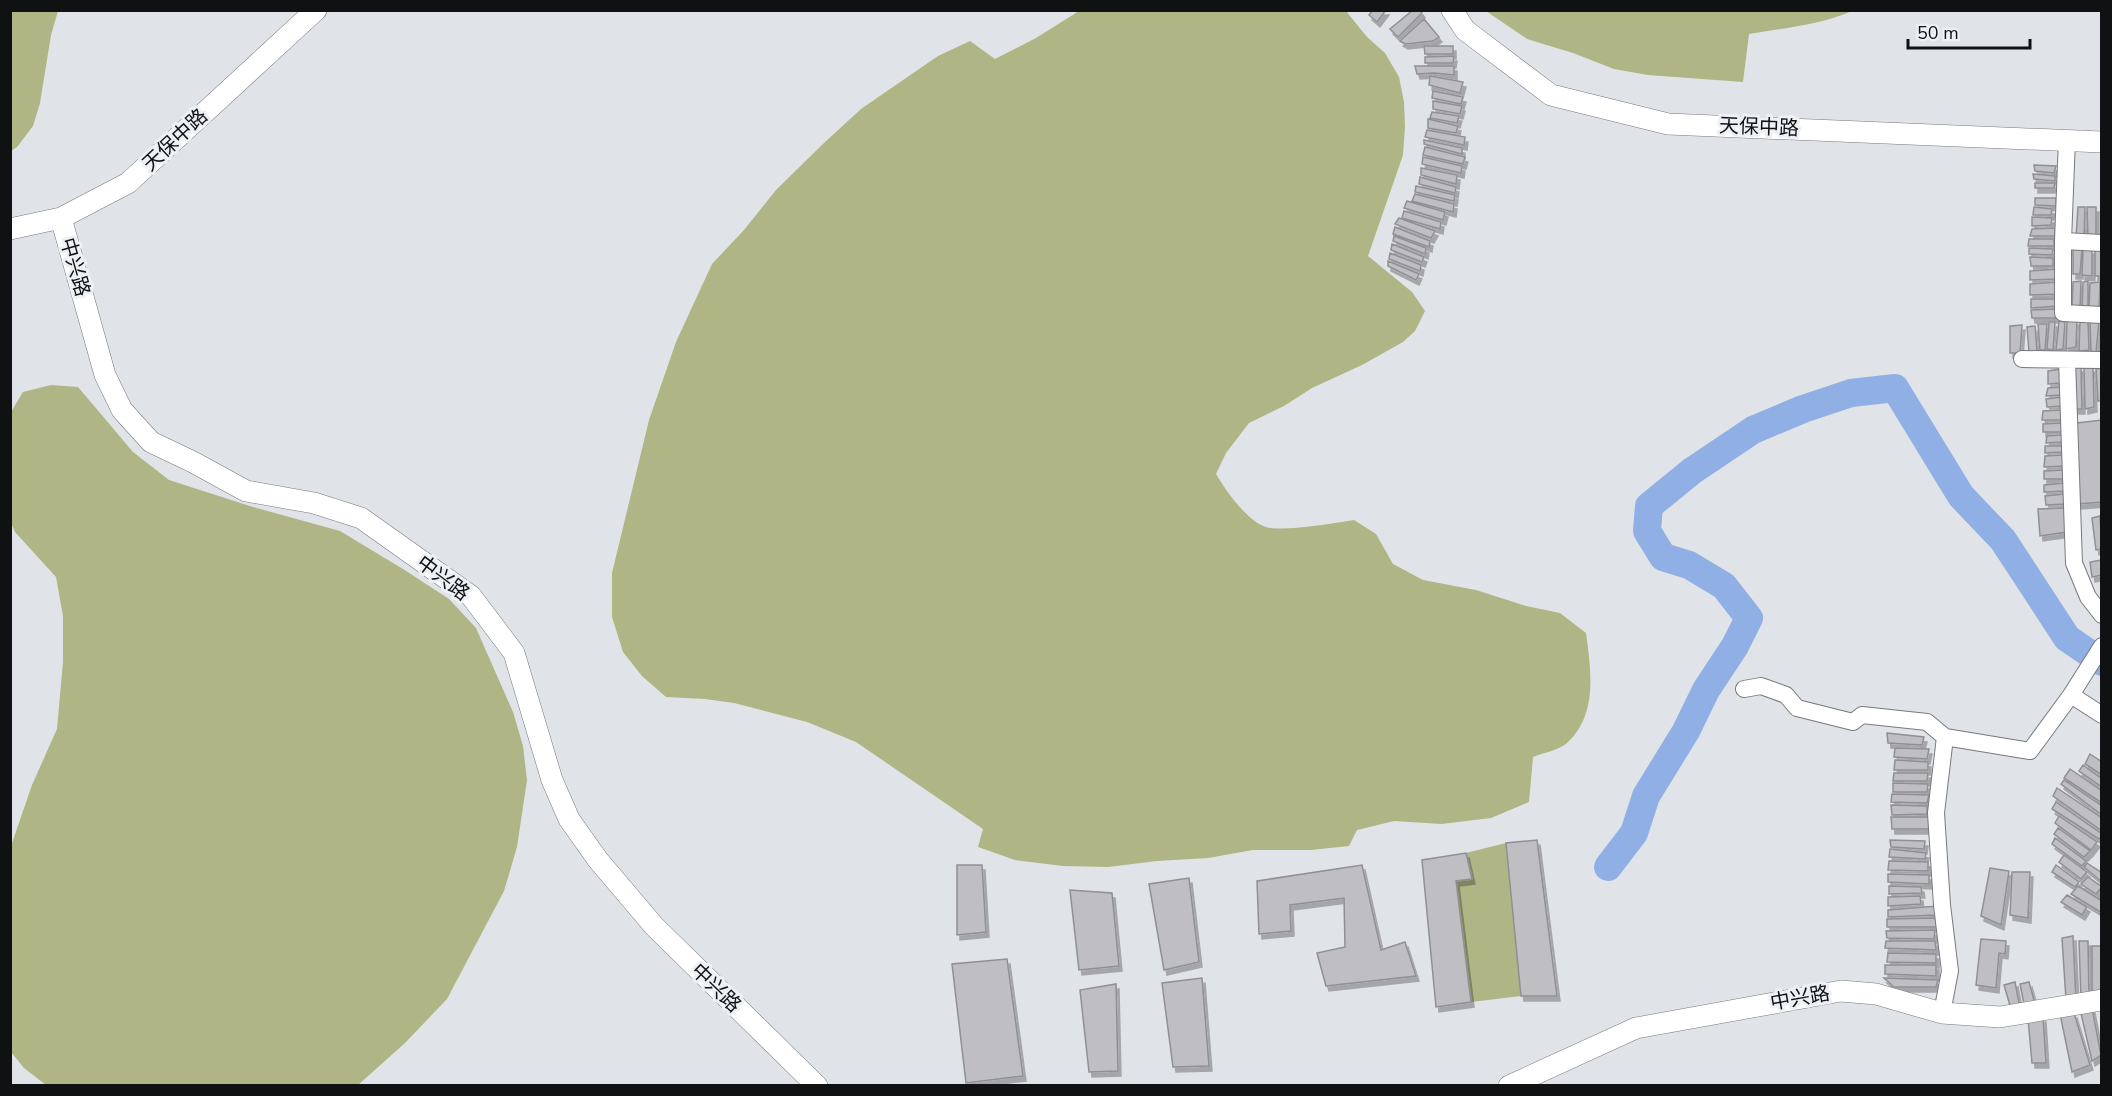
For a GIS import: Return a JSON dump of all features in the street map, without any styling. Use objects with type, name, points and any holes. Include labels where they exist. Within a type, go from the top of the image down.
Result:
[{"type":"main road","name":"天保中路","points":[[10,229],[61,218],[128,183],[316,10]]},
{"type":"main road","name":"天保中路","points":[[1452,10],[1465,30],[1551,94],[1668,124],[2102,142]]},
{"type":"main road","name":"中兴路","points":[[61,218],[105,375],[122,410],[151,442],[246,491],[314,503],[361,518],[471,596],[514,653],[552,780],[569,819],[598,860],[654,927],[817,1086]]},
{"type":"main road","name":"中兴路","points":[[1509,1086],[1636,1028],[1841,991],[1876,994],[1942,1013],[2000,1017],[2102,1000]]},
{"type":"street","points":[[2067,139],[2063,313],[2102,315]]},
{"type":"street","points":[[2063,241],[2102,243]]},
{"type":"street","points":[[2022,359],[2102,360]]},
{"type":"street","points":[[2067,360],[2074,563],[2088,597],[2102,615]]},
{"type":"street","points":[[1744,689],[1761,686],[1785,695],[1797,708],[1853,722],[1862,715],[1927,722],[1945,737],[2030,752],[2071,695],[2102,645]]},
{"type":"street","points":[[2071,695],[2102,715]]},
{"type":"street","points":[[1942,1013],[1950,971],[1942,905],[1936,813],[1945,737]]},
{"type":"green space","points":[[11,10],[58,11],[51,35],[40,103],[33,126],[17,147],[11,151]]},
{"type":"green space","points":[[1079,11],[1346,11],[1367,37],[1385,53],[1399,77],[1404,102],[1403,155],[1368,256],[1412,292],[1425,311],[1415,331],[1403,342],[1249,423],[1226,453],[1216,474],[1231,497],[1259,524],[1273,528],[1296,528],[1354,520],[1376,534],[1393,564],[1423,580],[1476,590],[1526,606],[1560,613],[1586,633],[1590,662],[1590,691],[1584,719],[1577,732],[1567,743],[1533,757],[1529,802],[1491,818],[1442,824],[1394,821],[1357,830],[1349,846],[1311,850],[1253,850],[1208,858],[1108,867],[1063,866],[1015,860],[978,847],[983,829],[856,742],[807,722],[734,703],[666,697],[642,676],[623,652],[612,617],[612,573],[649,420],[676,342],[712,264],[744,230],[776,190],[861,109],[938,56],[970,41],[995,59],[1036,38]]},
{"type":"green space","points":[[1486,11],[1852,11],[1815,23],[1749,34],[1743,82],[1648,75],[1614,69],[1527,39]]},
{"type":"green space","points":[[51,385],[78,387],[133,452],[169,480],[253,507],[340,531],[449,599],[476,628],[513,712],[523,746],[527,780],[517,847],[504,891],[447,999],[405,1043],[358,1085],[46,1085],[24,1068],[11,1052],[11,846],[32,785],[57,729],[63,662],[63,616],[56,577],[15,532],[11,523],[11,412],[23,392]]},
{"type":"green space","points":[[1506,843],[1521,996],[1471,1002],[1456,881],[1466,853]]},
{"type":"building","points":[[1373,10],[1386,10],[1377,22],[1369,15]]},
{"type":"building","points":[[1413,10],[1420,10],[1422,13],[1398,37],[1390,29]]},
{"type":"building","points":[[1424,19],[1439,37],[1433,41],[1405,44],[1400,41]]},
{"type":"building","points":[[1424,46],[1453,46],[1453,54],[1425,54]]},
{"type":"building","points":[[1454,56],[1453,63],[1425,63],[1425,57]]},
{"type":"building","points":[[1415,66],[1454,66],[1454,75],[1417,74]]},
{"type":"building","points":[[1430,76],[1463,82],[1460,93],[1429,85]]},
{"type":"building","points":[[1433,91],[1463,97],[1461,104],[1432,98]]},
{"type":"building","points":[[1433,101],[1462,106],[1460,114],[1433,109]]},
{"type":"building","points":[[1432,112],[1459,116],[1457,123],[1430,118]]},
{"type":"building","points":[[1428,119],[1458,126],[1456,133],[1428,128]]},
{"type":"building","points":[[1427,130],[1465,137],[1464,145],[1425,137]]},
{"type":"building","points":[[1424,140],[1462,148],[1462,154],[1424,144]]},
{"type":"building","points":[[1425,147],[1465,157],[1463,164],[1423,155]]},
{"type":"building","points":[[1423,157],[1462,166],[1461,173],[1422,164]]},
{"type":"building","points":[[2034,165],[2056,166],[2054,173],[2035,171]]},
{"type":"building","points":[[1421,168],[1457,175],[1456,184],[1421,175]]},
{"type":"building","points":[[2033,174],[2055,176],[2055,181],[2034,179]]},
{"type":"building","points":[[1420,177],[1456,187],[1455,193],[1419,184]]},
{"type":"building","points":[[2035,183],[2055,183],[2054,188],[2035,188]]},
{"type":"building","points":[[1416,186],[1455,195],[1454,201],[1415,192]]},
{"type":"building","points":[[1415,194],[1454,204],[1453,212],[1412,201]]},
{"type":"building","points":[[2035,198],[2056,198],[2056,206],[2035,205]]},
{"type":"building","points":[[1407,201],[1445,212],[1443,220],[1404,208]]},
{"type":"building","points":[[2034,207],[2052,209],[2051,215],[2033,215]]},
{"type":"building","points":[[2078,207],[2085,207],[2084,238],[2076,237]]},
{"type":"building","points":[[2087,207],[2096,207],[2096,239],[2088,238]]},
{"type":"building","points":[[1404,211],[1441,222],[1440,229],[1402,218]]},
{"type":"building","points":[[2032,217],[2052,218],[2051,225],[2032,226]]},
{"type":"building","points":[[1399,218],[1435,231],[1431,238],[1395,224]]},
{"type":"building","points":[[1395,227],[1430,241],[1429,247],[1393,234]]},
{"type":"building","points":[[2055,228],[2055,236],[2030,236],[2032,229]]},
{"type":"building","points":[[1394,236],[1426,248],[1425,254],[1393,241]]},
{"type":"building","points":[[2029,239],[2054,239],[2054,246],[2028,246]]},
{"type":"building","points":[[1392,244],[1424,257],[1422,262],[1391,250]]},
{"type":"building","points":[[2029,248],[2053,249],[2052,255],[2029,254]]},
{"type":"building","points":[[2082,248],[2080,274],[2073,274],[2073,249]]},
{"type":"building","points":[[2083,249],[2092,249],[2092,276],[2082,275]]},
{"type":"building","points":[[2095,249],[2102,250],[2102,276],[2095,276]]},
{"type":"building","points":[[1390,253],[1421,265],[1420,271],[1389,259]]},
{"type":"building","points":[[2030,257],[2053,258],[2053,266],[2031,266]]},
{"type":"building","points":[[1388,261],[1419,274],[1416,280],[1388,266]]},
{"type":"building","points":[[2058,269],[2058,279],[2030,280],[2030,271]]},
{"type":"building","points":[[2081,281],[2080,309],[2072,309],[2073,282]]},
{"type":"building","points":[[2088,281],[2088,310],[2082,310],[2083,282]]},
{"type":"building","points":[[2059,282],[2058,294],[2030,295],[2030,284]]},
{"type":"building","points":[[2100,282],[2099,311],[2089,310],[2090,283]]},
{"type":"building","points":[[2031,299],[2060,299],[2059,306],[2031,308]]},
{"type":"building","points":[[2056,309],[2056,318],[2032,318],[2031,310]]},
{"type":"building","points":[[2077,320],[2076,347],[2066,349],[2067,321]]},
{"type":"building","points":[[2088,320],[2089,350],[2079,351],[2080,321]]},
{"type":"building","points":[[2059,321],[2065,322],[2063,349],[2056,350]]},
{"type":"building","points":[[2090,321],[2099,321],[2096,352],[2091,351]]},
{"type":"building","points":[[2049,322],[2055,322],[2053,350],[2047,349]]},
{"type":"building","points":[[2038,324],[2047,324],[2045,350],[2040,350]]},
{"type":"building","points":[[2022,325],[2020,353],[2010,353],[2010,326]]},
{"type":"building","points":[[2035,326],[2037,351],[2029,352],[2027,327]]},
{"type":"building","points":[[2081,367],[2082,409],[2074,409],[2073,368]]},
{"type":"building","points":[[2093,367],[2094,407],[2085,409],[2084,368]]},
{"type":"building","points":[[2102,368],[2102,401],[2098,401],[2096,369]]},
{"type":"building","points":[[2061,369],[2060,383],[2048,384],[2048,371]]},
{"type":"building","points":[[2062,387],[2061,395],[2046,396],[2048,388]]},
{"type":"building","points":[[2062,397],[2062,406],[2047,407],[2046,399]]},
{"type":"building","points":[[2062,410],[2062,420],[2042,420],[2043,411]]},
{"type":"building","points":[[2102,420],[2102,502],[2078,504],[2077,423]]},
{"type":"building","points":[[2062,423],[2062,432],[2043,432],[2043,424]]},
{"type":"building","points":[[2062,435],[2062,442],[2046,443],[2047,436]]},
{"type":"building","points":[[2045,446],[2062,446],[2062,452],[2045,453]]},
{"type":"building","points":[[2064,455],[2064,466],[2044,467],[2045,456]]},
{"type":"building","points":[[2064,470],[2064,479],[2044,479],[2044,471]]},
{"type":"building","points":[[2065,483],[2065,491],[2044,492],[2044,485]]},
{"type":"building","points":[[2064,494],[2066,504],[2046,505],[2045,496]]},
{"type":"building","points":[[2066,508],[2067,532],[2040,536],[2038,509]]},
{"type":"building","points":[[2100,516],[2102,549],[2096,550],[2092,518]]},
{"type":"building","points":[[2102,560],[2102,575],[2092,577],[2090,562]]},
{"type":"building","points":[[1887,733],[1924,737],[1922,745],[1888,743]]},
{"type":"building","points":[[1895,748],[1929,749],[1927,759],[1894,757]]},
{"type":"building","points":[[2090,754],[2102,762],[2102,775],[2085,764]]},
{"type":"building","points":[[1895,760],[1928,762],[1928,770],[1894,770]]},
{"type":"building","points":[[2083,765],[2102,779],[2102,787],[2079,771]]},
{"type":"building","points":[[2070,769],[2102,791],[2102,803],[2064,778]]},
{"type":"building","points":[[1894,773],[1928,773],[1927,781],[1893,781]]},
{"type":"building","points":[[2064,780],[2102,806],[2102,815],[2061,784]]},
{"type":"building","points":[[1893,783],[1928,784],[1927,792],[1893,792]]},
{"type":"building","points":[[2057,788],[2102,818],[2102,831],[2053,796]]},
{"type":"building","points":[[1892,794],[1929,795],[1927,803],[1891,802]]},
{"type":"building","points":[[2056,802],[2102,836],[2099,839],[2052,809]]},
{"type":"building","points":[[1891,805],[1927,806],[1927,814],[1892,815]]},
{"type":"building","points":[[2059,816],[2097,842],[2091,850],[2055,823]]},
{"type":"building","points":[[1891,817],[1931,817],[1932,829],[1892,829]]},
{"type":"building","points":[[2058,828],[2090,851],[2084,857],[2054,834]]},
{"type":"building","points":[[2055,838],[2086,861],[2082,866],[2052,844]]},
{"type":"building","points":[[1537,840],[1557,996],[1521,996],[1506,843]]},
{"type":"building","points":[[1890,840],[1925,841],[1924,849],[1891,847]]},
{"type":"building","points":[[1890,849],[1926,853],[1925,859],[1889,857]]},
{"type":"building","points":[[1466,853],[1472,879],[1456,881],[1471,1002],[1436,1007],[1422,860]]},
{"type":"building","points":[[2064,855],[2087,872],[2081,879],[2059,862]]},
{"type":"building","points":[[1889,861],[1928,862],[1928,871],[1888,870]]},
{"type":"building","points":[[2087,863],[2102,873],[2102,882],[2084,867]]},
{"type":"building","points":[[957,865],[982,865],[986,932],[957,935]]},
{"type":"building","points":[[1362,865],[1381,950],[1405,942],[1416,976],[1326,986],[1317,953],[1345,947],[1344,898],[1290,905],[1291,931],[1259,934],[1257,881]]},
{"type":"building","points":[[2056,865],[2079,882],[2075,887],[2052,872]]},
{"type":"building","points":[[1990,868],[2009,871],[2001,925],[1981,916]]},
{"type":"building","points":[[2012,872],[2030,872],[2028,918],[2010,915]]},
{"type":"building","points":[[1888,874],[1929,875],[1929,884],[1888,882]]},
{"type":"building","points":[[2088,877],[2102,887],[2096,894],[2081,884]]},
{"type":"building","points":[[1189,878],[1199,962],[1164,970],[1149,884]]},
{"type":"building","points":[[1889,886],[1921,887],[1922,893],[1889,894]]},
{"type":"building","points":[[2078,886],[2102,901],[2102,913],[2071,894]]},
{"type":"building","points":[[1070,890],[1112,893],[1119,966],[1079,970]]},
{"type":"building","points":[[2067,895],[2087,907],[2082,915],[2061,902]]},
{"type":"building","points":[[1920,896],[1921,904],[1888,906],[1888,897]]},
{"type":"building","points":[[1937,906],[1936,915],[1888,917],[1888,910]]},
{"type":"building","points":[[1935,918],[1937,927],[1887,927],[1887,919]]},
{"type":"building","points":[[1935,930],[1934,939],[1887,938],[1886,931]]},
{"type":"building","points":[[2073,936],[2076,1000],[2066,1000],[2062,938]]},
{"type":"building","points":[[1981,939],[2006,941],[2005,954],[1999,953],[1996,988],[1976,985]]},
{"type":"building","points":[[1886,941],[1935,941],[1936,950],[1885,948]]},
{"type":"building","points":[[2079,941],[2088,941],[2089,999],[2081,999]]},
{"type":"building","points":[[2092,946],[2101,946],[2102,997],[2092,998]]},
{"type":"building","points":[[1888,953],[1936,954],[1936,963],[1887,962]]},
{"type":"building","points":[[1007,959],[1023,1076],[966,1083],[952,964]]},
{"type":"building","points":[[1885,965],[1936,965],[1936,976],[1885,974]]},
{"type":"building","points":[[1202,978],[1209,1066],[1173,1067],[1162,983]]},
{"type":"building","points":[[1884,978],[1938,980],[1936,987],[1894,987]]},
{"type":"building","points":[[2015,982],[2020,1008],[2011,1009],[2004,985]]},
{"type":"building","points":[[2029,982],[2036,1007],[2025,1009],[2020,984]]},
{"type":"building","points":[[1116,984],[1118,1071],[1089,1072],[1080,990]]},
{"type":"building","points":[[2092,1008],[2101,1055],[2092,1061],[2080,1009]]},
{"type":"building","points":[[2074,1013],[2090,1065],[2072,1072],[2060,1014]]},
{"type":"building","points":[[2043,1017],[2046,1063],[2032,1063],[2028,1018]]},
{"type":"waterway","points":[[1608,867],[1634,833],[1646,796],[1686,731],[1706,690],[1735,646],[1749,618],[1724,586],[1689,565],[1663,557],[1647,531],[1649,506],[1692,471],[1753,430],[1803,409],[1851,393],[1895,388],[1961,496],[2003,540],[2067,638],[2102,662]]}]
